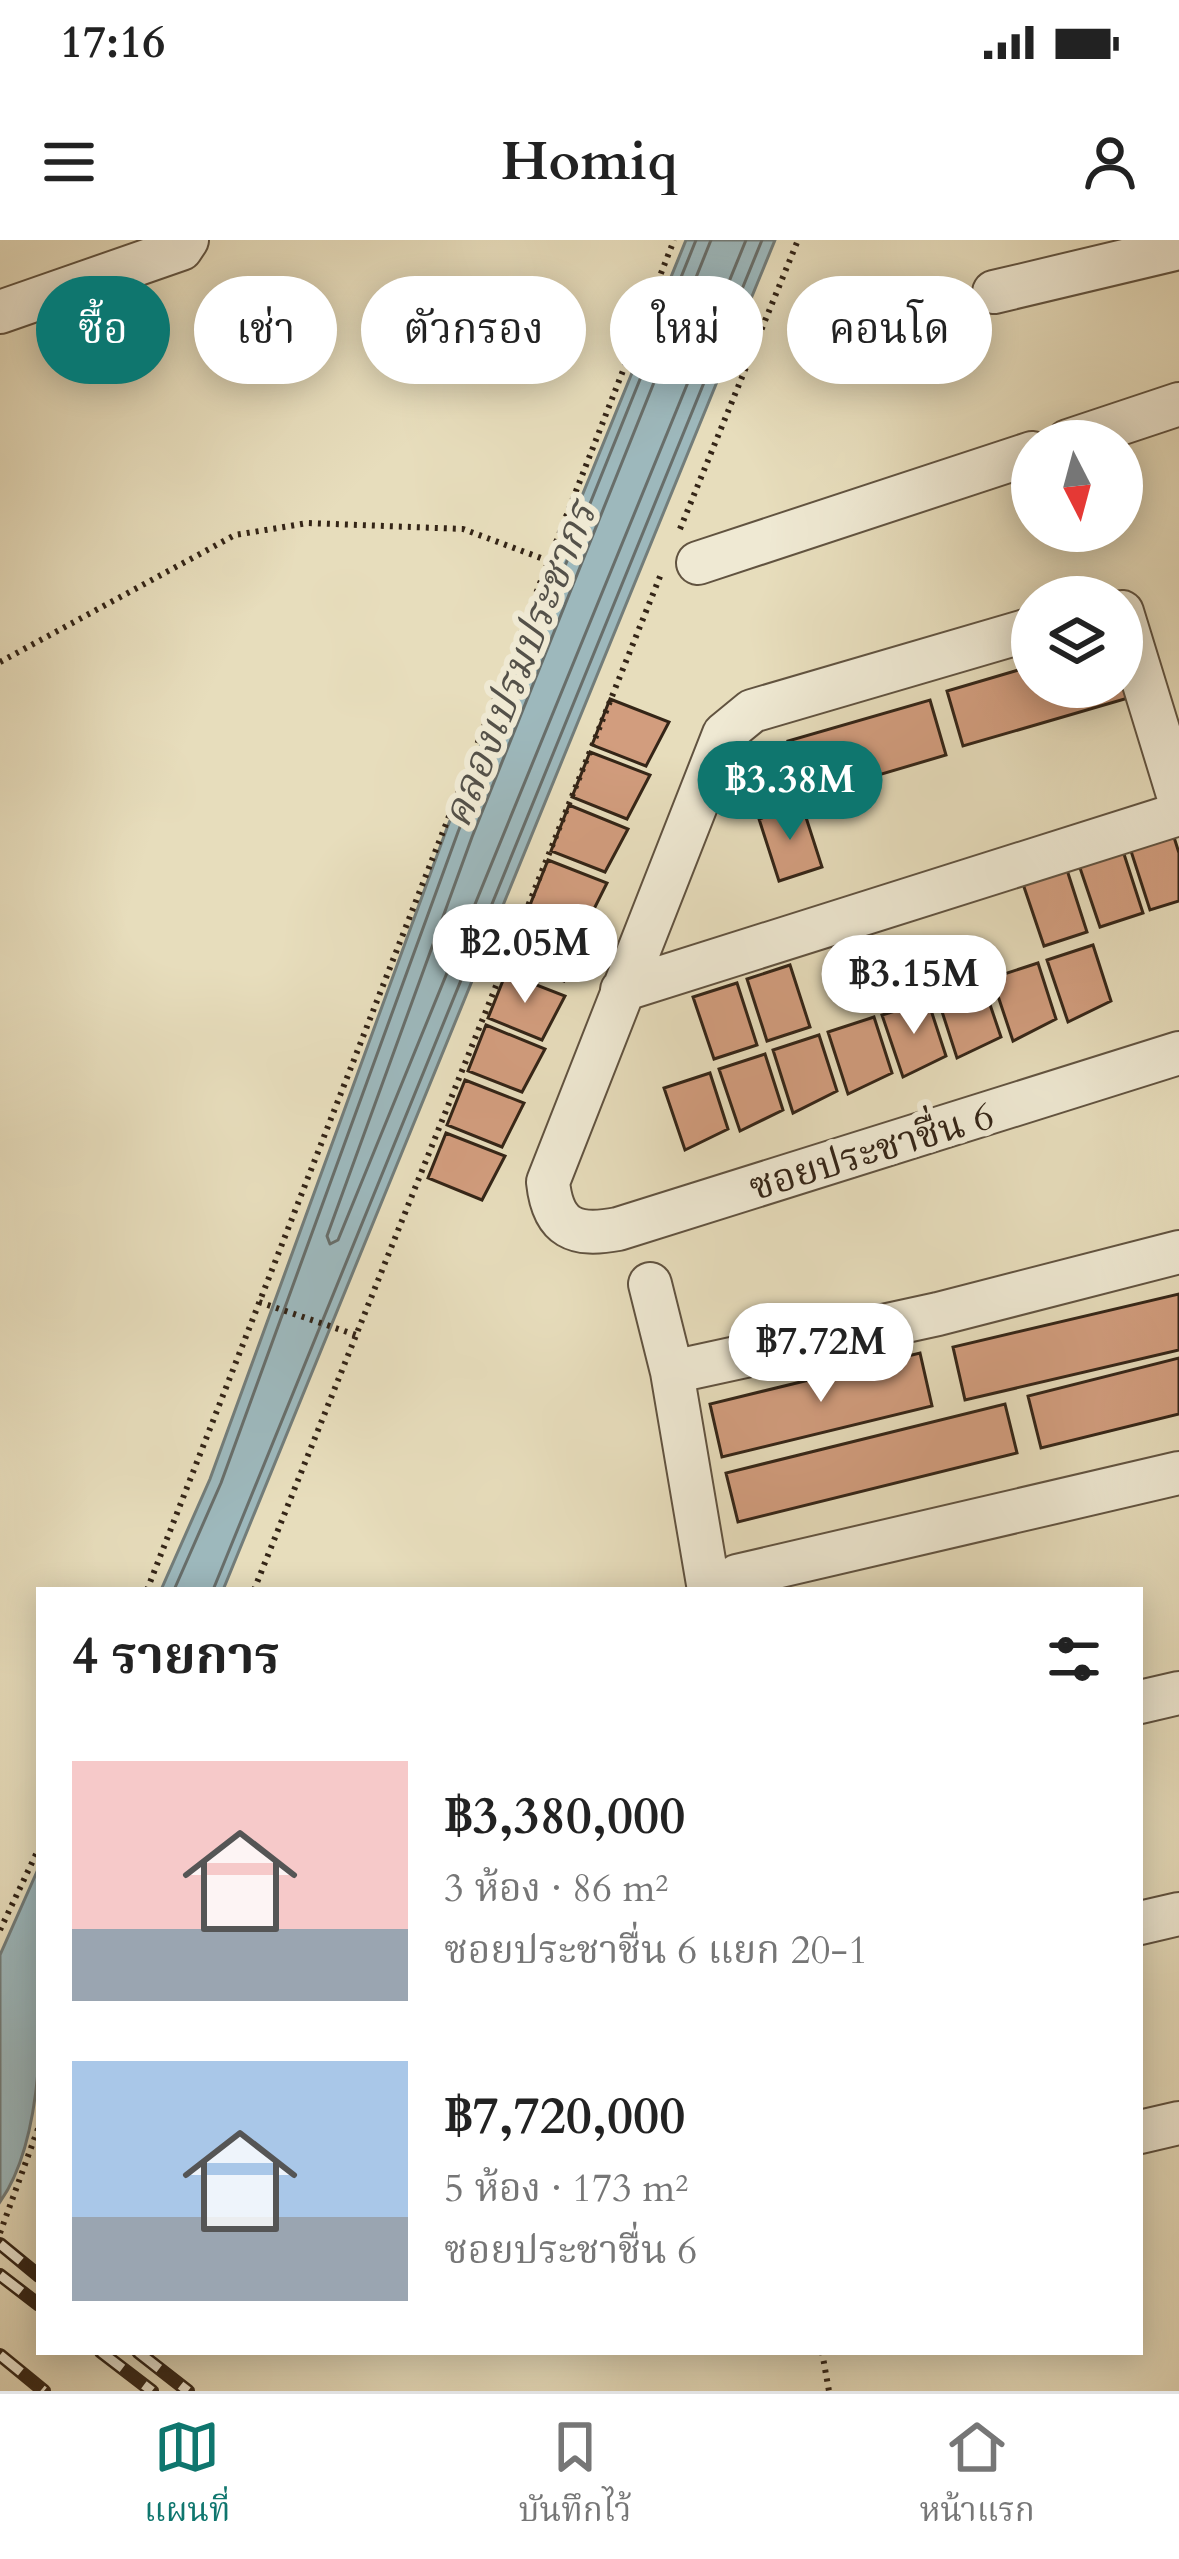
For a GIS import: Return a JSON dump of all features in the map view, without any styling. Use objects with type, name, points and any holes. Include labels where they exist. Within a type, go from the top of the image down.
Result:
[{"type":"street","points":[[0,312],[181,249],[187,240]]},
{"type":"street","points":[[994,292],[1179,248]]},
{"type":"street","points":[[1131,420],[1179,404]]},
{"type":"street","points":[[679,557],[1011,459]]},
{"type":"street","points":[[622,990],[724,734],[752,710],[1011,635]]},
{"type":"street","points":[[1143,681],[1179,798]]},
{"type":"street","points":[[622,990],[1179,814]]},
{"type":"street","name":"ซอยประชาชื่น 6","points":[[622,990],[548,1182],[550,1206],[563,1223],[587,1235],[1179,1053]]},
{"type":"street","points":[[672,1372],[938,1313],[1179,1252]]},
{"type":"street","points":[[650,1284],[723,1583],[1179,1473]]},
{"type":"street","points":[[1143,1701],[1179,1693]]},
{"type":"street","points":[[1143,1922],[1179,1914]]},
{"type":"street","points":[[1143,2131],[1179,2123]]},
{"type":"path","points":[[148,1587],[674,240]]},
{"type":"path","points":[[255,1587],[679,557],[798,240]]},
{"type":"path","points":[[0,662],[235,535],[308,523],[463,529],[549,561]]},
{"type":"path","points":[[259,1302],[356,1335]]},
{"type":"path","points":[[0,1930],[36,1854]]},
{"type":"path","points":[[0,2233],[36,2134]]},
{"type":"path","points":[[823,2355],[830,2391]]},
{"type":"water","points":[[686,240],[775,240],[760,276],[671,276]]},
{"type":"water","name":"คลองเปรมประชากร","points":[[627,384],[716,384],[224,1587],[162,1587],[210,1479],[447,828]]},
{"type":"water","points":[[36,1874],[36,2092],[17,2169],[0,2202],[0,1955]]},
{"type":"building","points":[[1011,672],[1011,708],[1094,708],[963,746],[947,691]]},
{"type":"building","points":[[610,699],[669,722],[646,766],[592,745]]},
{"type":"building","points":[[930,700],[946,755],[804,797],[788,741]]},
{"type":"building","points":[[590,752],[650,775],[627,819],[572,797]]},
{"type":"building","points":[[569,805],[628,829],[605,872],[551,851]]},
{"type":"building","points":[[802,805],[822,867],[779,881],[759,819]]},
{"type":"building","points":[[1173,834],[1179,853],[1179,901],[1150,910],[1130,848]]},
{"type":"building","points":[[1123,851],[1143,913],[1100,927],[1079,865]]},
{"type":"building","points":[[548,860],[607,883],[585,927],[530,905]]},
{"type":"building","points":[[1067,870],[1087,932],[1044,946],[1023,884]]},
{"type":"building","points":[[529,914],[588,937],[564,981],[510,959]]},
{"type":"building","points":[[1093,945],[1111,1001],[1068,1022],[1047,960]]},
{"type":"building","points":[[1038,963],[1056,1019],[1013,1041],[992,978]]},
{"type":"building","points":[[790,965],[810,1027],[767,1041],[747,979]]},
{"type":"building","points":[[506,973],[565,996],[542,1040],[488,1018]]},
{"type":"building","points":[[982,981],[1001,1037],[957,1058],[937,996]]},
{"type":"building","points":[[737,983],[757,1045],[714,1059],[693,997]]},
{"type":"building","points":[[928,1001],[946,1056],[903,1077],[882,1015]]},
{"type":"building","points":[[874,1017],[892,1073],[848,1094],[828,1032]]},
{"type":"building","points":[[486,1025],[545,1049],[522,1092],[468,1071]]},
{"type":"building","points":[[819,1035],[837,1091],[793,1113],[773,1050]]},
{"type":"building","points":[[765,1054],[783,1110],[740,1131],[719,1069]]},
{"type":"building","points":[[710,1073],[728,1129],[685,1150],[664,1088]]},
{"type":"building","points":[[465,1080],[524,1103],[502,1147],[447,1125]]},
{"type":"building","points":[[446,1133],[505,1156],[482,1200],[428,1178]]},
{"type":"building","points":[[1179,1294],[1179,1350],[965,1400],[953,1347]]},
{"type":"building","points":[[920,1353],[932,1406],[722,1457],[710,1404]]},
{"type":"building","points":[[1179,1358],[1179,1414],[1041,1448],[1028,1396]]},
{"type":"building","points":[[1005,1404],[1017,1453],[738,1522],[726,1473]]},
{"type":"railway","points":[[0,2244],[36,2274]]},
{"type":"railway","points":[[0,2275],[36,2303]]},
{"type":"railway","points":[[0,2355],[44,2391]]},
{"type":"railway","points":[[105,2355],[152,2391]]},
{"type":"railway","points":[[142,2355],[188,2391]]}]
